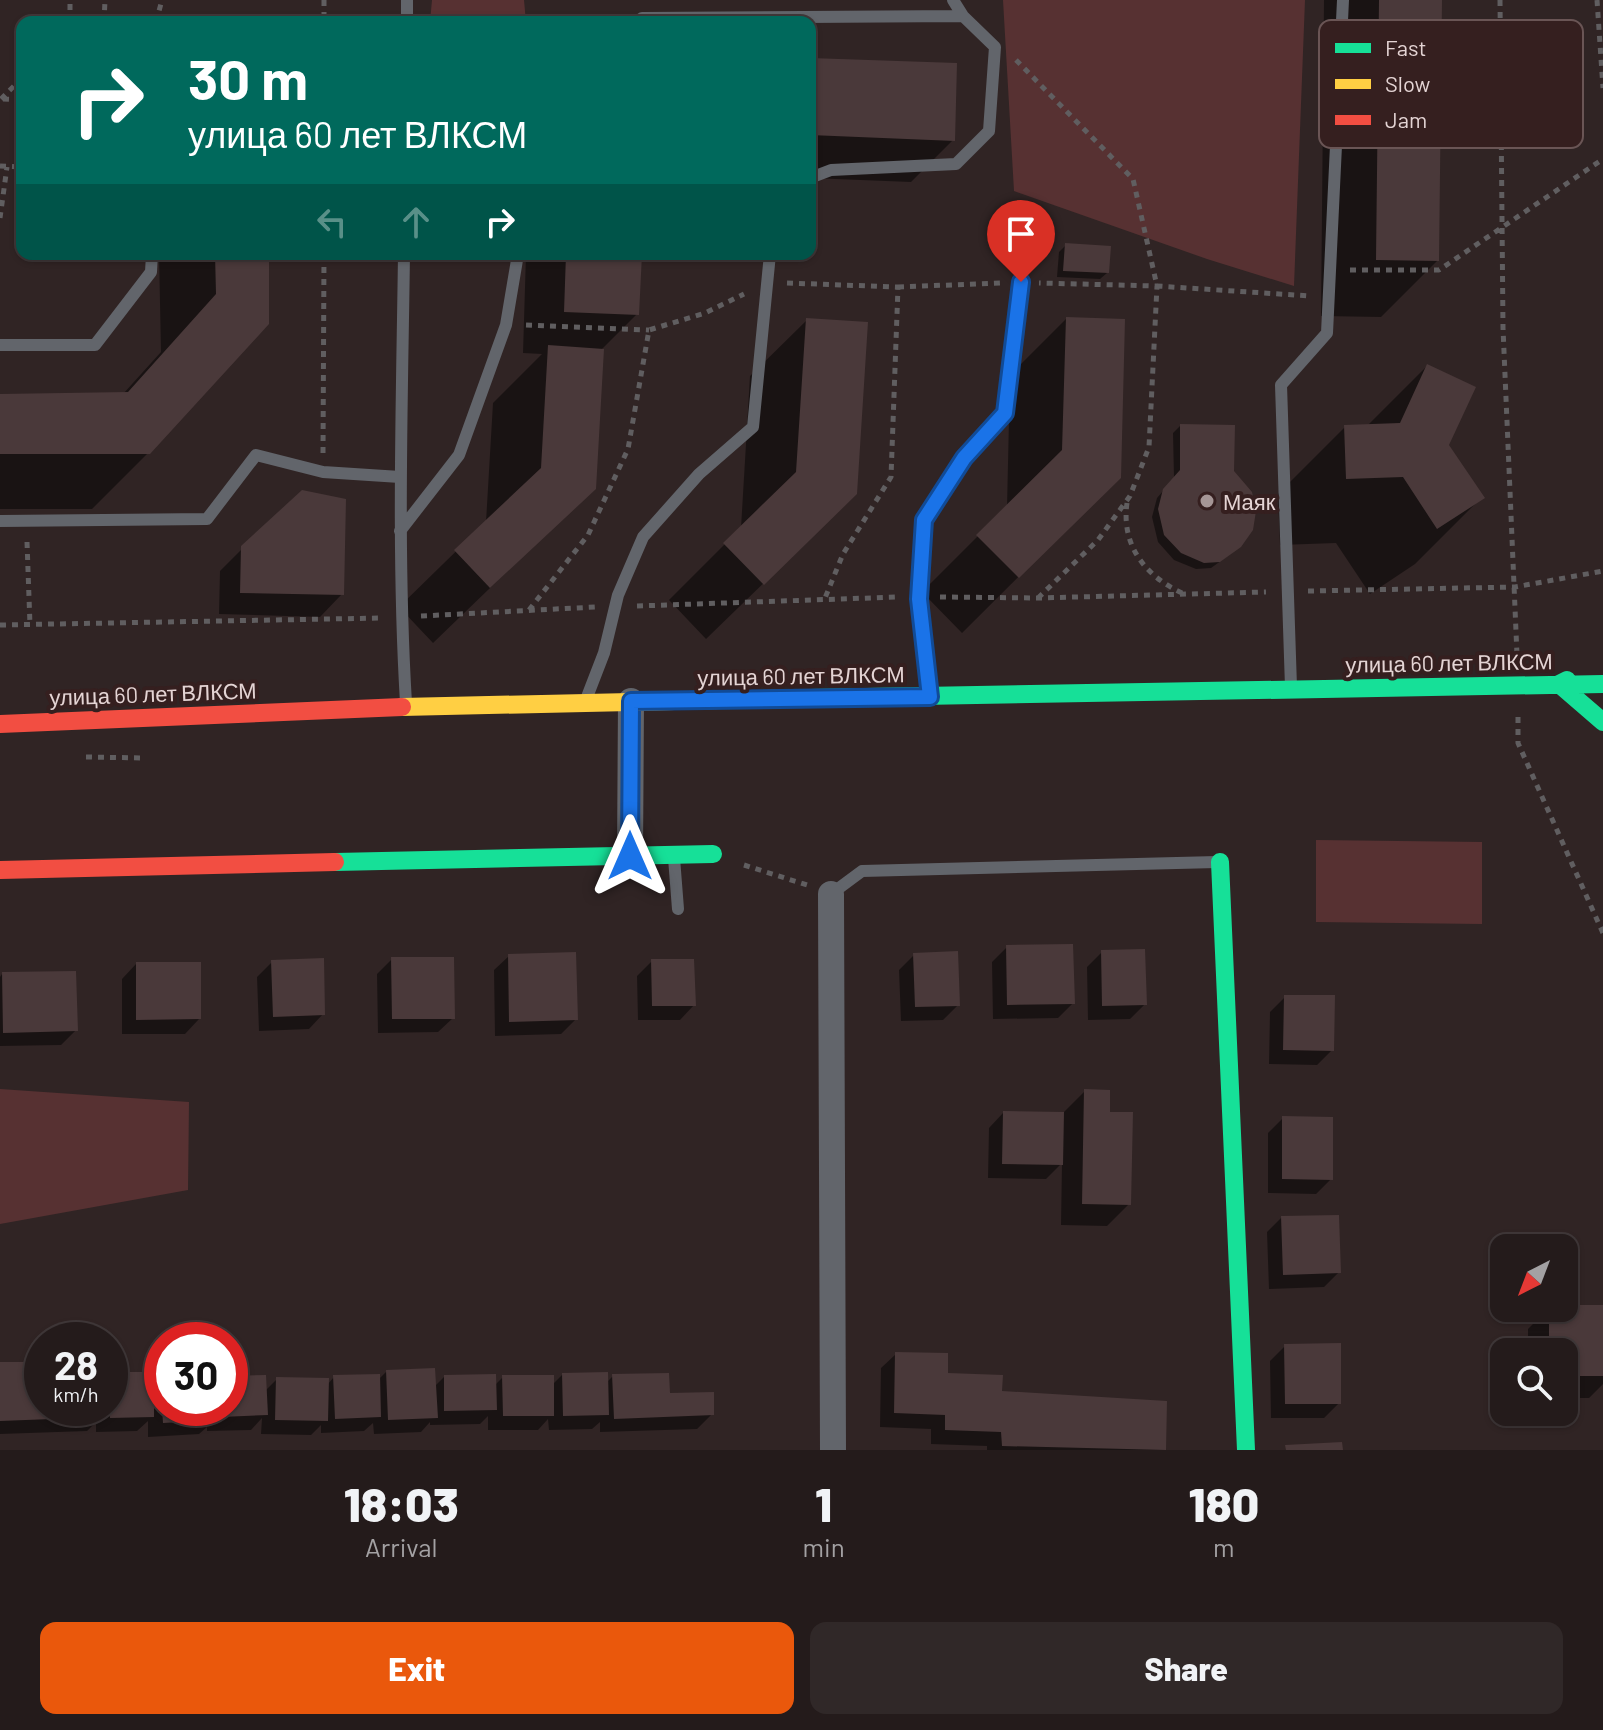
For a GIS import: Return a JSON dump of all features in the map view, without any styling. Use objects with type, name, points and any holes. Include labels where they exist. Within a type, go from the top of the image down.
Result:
[{"type":"street","points":[[1595,667],[1559,684],[1603,722]]},
{"type":"street","name":"улица 60 лет ВЛКСМ","points":[[0,724],[631,701],[1603,684]]},
{"type":"street","points":[[630,856],[631,701]]},
{"type":"street","points":[[0,870],[713,854]]},
{"type":"street","points":[[1220,862],[1246,1450]]},
{"type":"street","points":[[831,894],[833,1450]]},
{"type":"lane","points":[[816,176],[831,170],[956,164],[989,131],[995,47],[963,16],[953,0]]},
{"type":"lane","points":[[1342,20],[1343,0]]},
{"type":"lane","points":[[816,17],[963,16]]},
{"type":"lane","points":[[1291,690],[1281,385],[1327,333],[1336,148]]},
{"type":"lane","points":[[0,345],[95,345],[151,272],[152,260]]},
{"type":"lane","points":[[404,260],[400,531],[406,707]]},
{"type":"lane","points":[[400,531],[459,455],[506,325],[517,260]]},
{"type":"lane","points":[[584,704],[604,653],[615,606],[643,537],[699,474],[753,427],[770,260]]},
{"type":"lane","points":[[930,697],[919,597],[924,520],[964,458],[1005,413],[1021,282]]},
{"type":"lane","points":[[0,521],[207,519],[256,455],[323,472],[400,477]]},
{"type":"lane","points":[[673,855],[678,909]]},
{"type":"lane","points":[[831,894],[862,871],[1220,862]]},
{"type":"path","points":[[1500,0],[1500,20]]},
{"type":"path","points":[[1597,0],[1603,88]]},
{"type":"path","points":[[995,47],[1006,50],[1133,179],[1157,286],[1149,447],[1128,499],[1098,540],[1038,598]]},
{"type":"path","points":[[1,99],[16,84]]},
{"type":"path","points":[[1501,148],[1503,328],[1515,587],[1518,743],[1603,933]]},
{"type":"path","points":[[1330,270],[1439,270],[1603,159]]},
{"type":"path","points":[[0,218],[4,166]]},
{"type":"path","points":[[323,472],[324,260]]},
{"type":"path","points":[[506,325],[649,330],[705,313],[768,283],[898,287],[1021,282],[1157,286],[1329,297]]},
{"type":"path","points":[[825,598],[843,554],[891,477],[898,287]]},
{"type":"path","points":[[529,610],[588,535],[628,449],[649,330]]},
{"type":"path","points":[[1128,499],[1126,528],[1139,561],[1159,580],[1184,594]]},
{"type":"path","points":[[27,521],[30,625]]},
{"type":"path","points":[[0,625],[401,617],[825,598],[1038,598],[1515,587],[1603,571]]},
{"type":"path","points":[[713,854],[831,894]]},
{"type":"shaded area","points":[[432,0],[524,0],[525,16],[431,16]]},
{"type":"shaded area","points":[[1003,0],[1305,0],[1294,286],[1014,191]]},
{"type":"shaded area","points":[[1316,840],[1482,842],[1482,924],[1316,922]]},
{"type":"shaded area","points":[[0,1089],[189,1102],[188,1190],[0,1224]]},
{"type":"building","points":[[1379,0],[1442,0],[1442,20],[1379,20]]},
{"type":"building","points":[[816,58],[957,63],[955,141],[816,135]]},
{"type":"building","points":[[1377,148],[1440,148],[1439,261],[1376,260]]},
{"type":"building","points":[[1065,243],[1111,246],[1109,273],[1063,271]]},
{"type":"building","points":[[215,260],[269,260],[269,324],[150,454],[0,454],[0,394],[128,392],[216,294]]},
{"type":"building","points":[[566,260],[642,260],[639,315],[564,312]]},
{"type":"building","points":[[1066,317],[1125,319],[1121,478],[1019,578],[976,535],[1062,450]]},
{"type":"building","points":[[806,318],[868,322],[857,494],[764,585],[723,543],[796,472]]},
{"type":"building","points":[[548,345],[604,349],[596,489],[490,588],[454,550],[541,468]]},
{"type":"building","points":[[1427,364],[1476,387],[1449,445],[1485,498],[1437,529],[1403,477],[1346,479],[1344,425],[1400,423]]},
{"type":"building","name":"Маяк","points":[[1180,424],[1235,425],[1234,471],[1252,492],[1256,511],[1253,530],[1241,547],[1220,562],[1204,563],[1181,553],[1164,535],[1158,509],[1163,489],[1180,470]]},
{"type":"building","points":[[302,490],[346,499],[344,595],[240,593],[241,546]]},
{"type":"building","points":[[1073,944],[1075,1004],[1007,1005],[1006,945]]},
{"type":"building","points":[[1145,949],[1147,1005],[1102,1006],[1101,950]]},
{"type":"building","points":[[958,951],[960,1006],[915,1007],[913,953]]},
{"type":"building","points":[[576,952],[578,1020],[509,1022],[508,954]]},
{"type":"building","points":[[391,957],[454,957],[455,1019],[392,1019]]},
{"type":"building","points":[[324,958],[325,1015],[273,1017],[271,960]]},
{"type":"building","points":[[651,959],[694,959],[696,1006],[652,1006]]},
{"type":"building","points":[[136,962],[201,962],[201,1019],[136,1020]]},
{"type":"building","points":[[76,971],[78,1031],[3,1033],[2,972]]},
{"type":"building","points":[[1284,995],[1335,995],[1334,1051],[1283,1050]]},
{"type":"building","points":[[1084,1089],[1110,1090],[1110,1112],[1133,1112],[1131,1205],[1082,1204]]},
{"type":"building","points":[[1003,1111],[1064,1112],[1063,1165],[1002,1164]]},
{"type":"building","points":[[1282,1116],[1333,1117],[1333,1180],[1282,1179]]},
{"type":"building","points":[[1339,1215],[1341,1273],[1283,1275],[1281,1216]]},
{"type":"building","points":[[1578,1305],[1603,1305],[1603,1376],[1578,1376],[1578,1338],[1549,1338],[1549,1322],[1578,1322]]},
{"type":"building","points":[[1341,1343],[1341,1404],[1285,1404],[1284,1344]]},
{"type":"building","points":[[895,1352],[948,1353],[948,1373],[1003,1375],[1002,1391],[1167,1401],[1166,1450],[1002,1446],[1001,1432],[945,1430],[945,1415],[894,1413]]},
{"type":"building","points":[[0,1362],[24,1362],[24,1420],[0,1421]]},
{"type":"building","points":[[435,1368],[438,1418],[388,1420],[386,1370]]},
{"type":"building","points":[[128,1372],[144,1372],[144,1417],[128,1418]]},
{"type":"building","points":[[608,1372],[609,1415],[563,1416],[562,1373]]},
{"type":"building","points":[[669,1373],[670,1393],[714,1392],[714,1415],[614,1419],[612,1374]]},
{"type":"building","points":[[380,1374],[381,1417],[335,1419],[333,1375]]},
{"type":"building","points":[[496,1374],[497,1410],[444,1411],[444,1375]]},
{"type":"building","points":[[266,1375],[268,1415],[248,1416],[248,1376]]},
{"type":"building","points":[[502,1375],[554,1375],[554,1416],[503,1416]]},
{"type":"building","points":[[276,1377],[329,1378],[328,1421],[275,1420]]},
{"type":"building","points":[[1342,1442],[1343,1450],[1286,1450],[1285,1445]]},
{"type":"traffic: fast","points":[[1567,680],[1559,684],[1603,722]]},
{"type":"traffic: fast","points":[[810,698],[1603,684]]},
{"type":"traffic: fast","points":[[335,862],[713,854]]},
{"type":"traffic: fast","points":[[1220,862],[1246,1450]]},
{"type":"traffic: slow","points":[[402,707],[810,698]]},
{"type":"traffic: jam","points":[[0,724],[402,707]]},
{"type":"traffic: jam","points":[[0,870],[335,862]]},
{"type":"place","name":"Маяк","points":[[1207,501]]},
{"type":"route","points":[[630,856],[631,701],[930,697],[919,599],[924,520],[964,458],[1005,413],[1021,282]]}]
